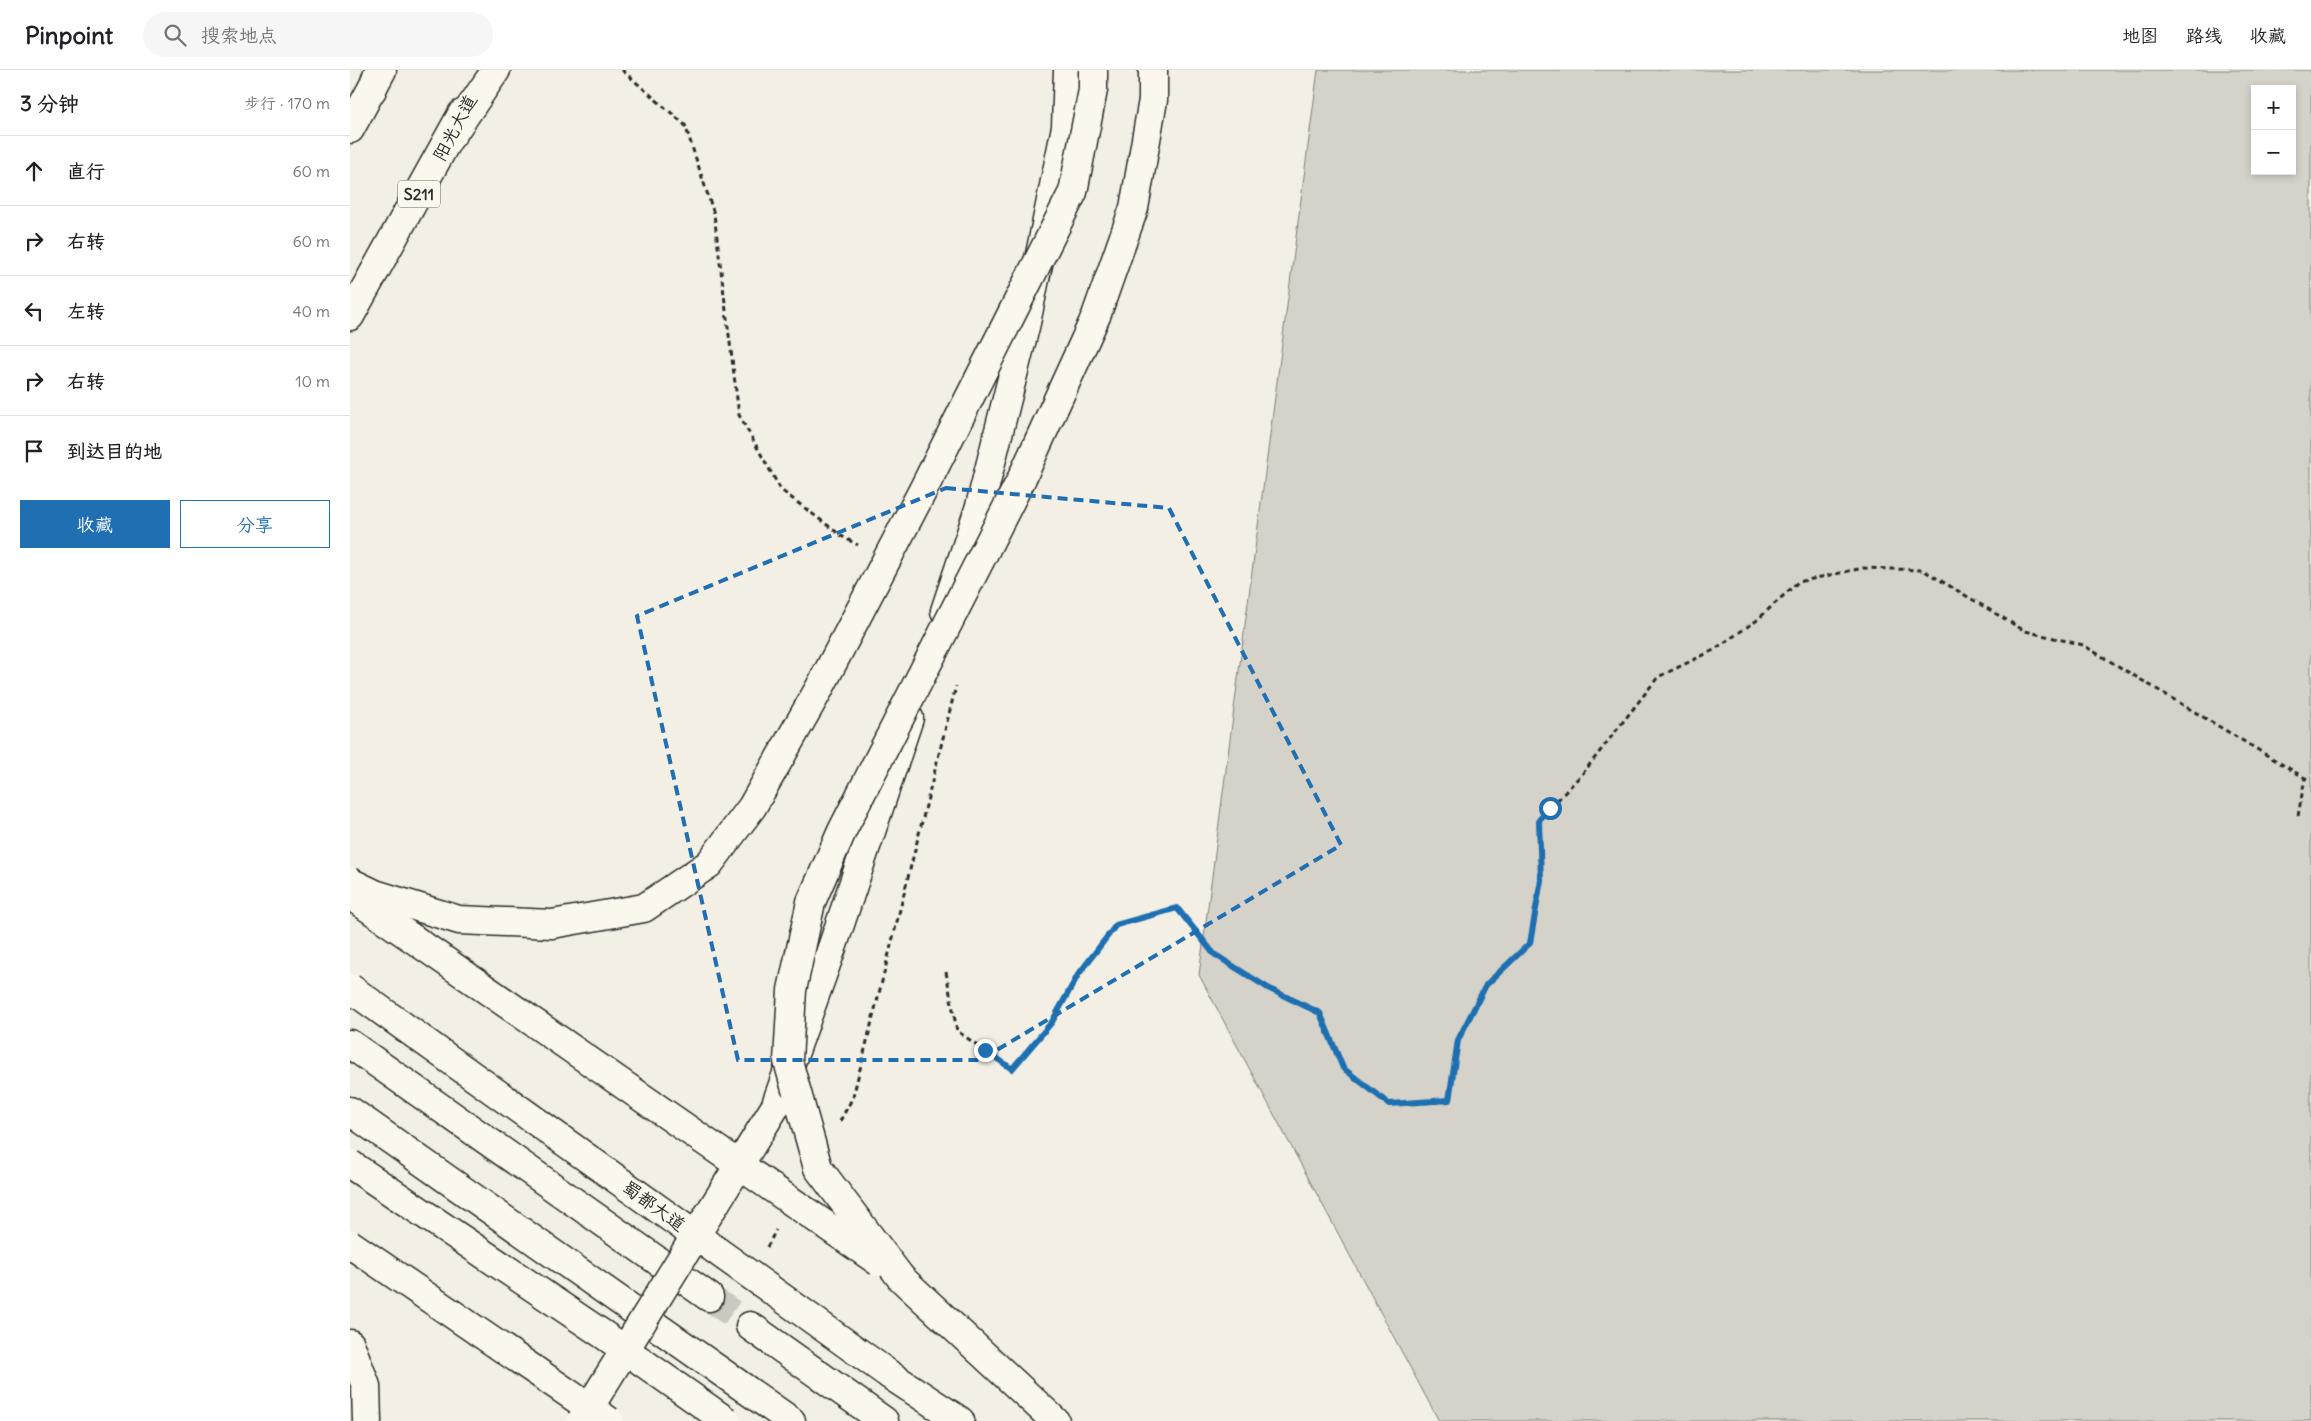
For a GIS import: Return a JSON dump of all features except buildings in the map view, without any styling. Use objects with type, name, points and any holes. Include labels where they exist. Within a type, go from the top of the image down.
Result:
[{"type":"main road","name":"阳光大道","points":[[350,316],[486,70]]},
{"type":"main road","points":[[451,136],[496,70]]},
{"type":"main road","points":[[581,1421],[775,1107],[837,933],[980,506],[1026,323],[1064,136],[1068,70]]},
{"type":"main road","points":[[350,882],[375,894],[459,920],[552,924],[644,908],[709,864],[752,807],[819,689],[928,481],[1073,192],[1093,90],[1092,70]]},
{"type":"main road","points":[[901,1278],[818,1168],[788,1061],[792,990],[804,931],[811,902],[842,831],[1021,480],[1096,316],[1134,208],[1153,100],[1152,70]]},
{"type":"main road","points":[[350,130],[378,77]]},
{"type":"main road","points":[[350,895],[901,1278],[1055,1421]]},
{"type":"main road","name":"蜀都大道","points":[[350,988],[882,1369],[960,1421]]},
{"type":"main road","points":[[350,1044],[709,1297]]},
{"type":"main road","points":[[350,1111],[791,1421]]},
{"type":"main road","points":[[350,1164],[604,1335],[726,1421]]},
{"type":"main road","points":[[350,1244],[609,1421]]},
{"type":"main road","points":[[750,1326],[884,1421]]},
{"type":"main road","points":[[350,1344],[366,1386],[367,1421]]},
{"type":"path","points":[[946,972],[957,1031],[1012,1069],[1052,1022],[1078,975],[1116,925],[1177,908],[1214,954],[1268,988],[1320,1013],[1343,1068],[1389,1104],[1449,1100],[1458,1040],[1486,985],[1530,943],[1541,880],[1539,820],[1583,773],[1658,677],[1712,651],[1756,621],[1798,582],[1863,568],[1923,570],[2025,631],[2083,645],[2305,778],[2311,779]]},
{"type":"path","points":[[2298,816],[2305,778]]},
{"type":"highlighted area","points":[[946,488],[1169,508],[1341,845],[980,1060],[738,1060],[637,616]]},
{"type":"shaded area","points":[[1318,70],[2311,70],[2311,1421],[1439,1421],[1199,975]]},
{"type":"tunnel","points":[[709,1297],[750,1326]]},
{"type":"route","points":[[985,1050],[1012,1069],[1052,1022],[1078,975],[1116,925],[1177,908],[1214,954],[1268,988],[1320,1013],[1343,1068],[1389,1104],[1449,1100],[1458,1040],[1486,985],[1530,943],[1541,880],[1539,820],[1550,808]]}]
